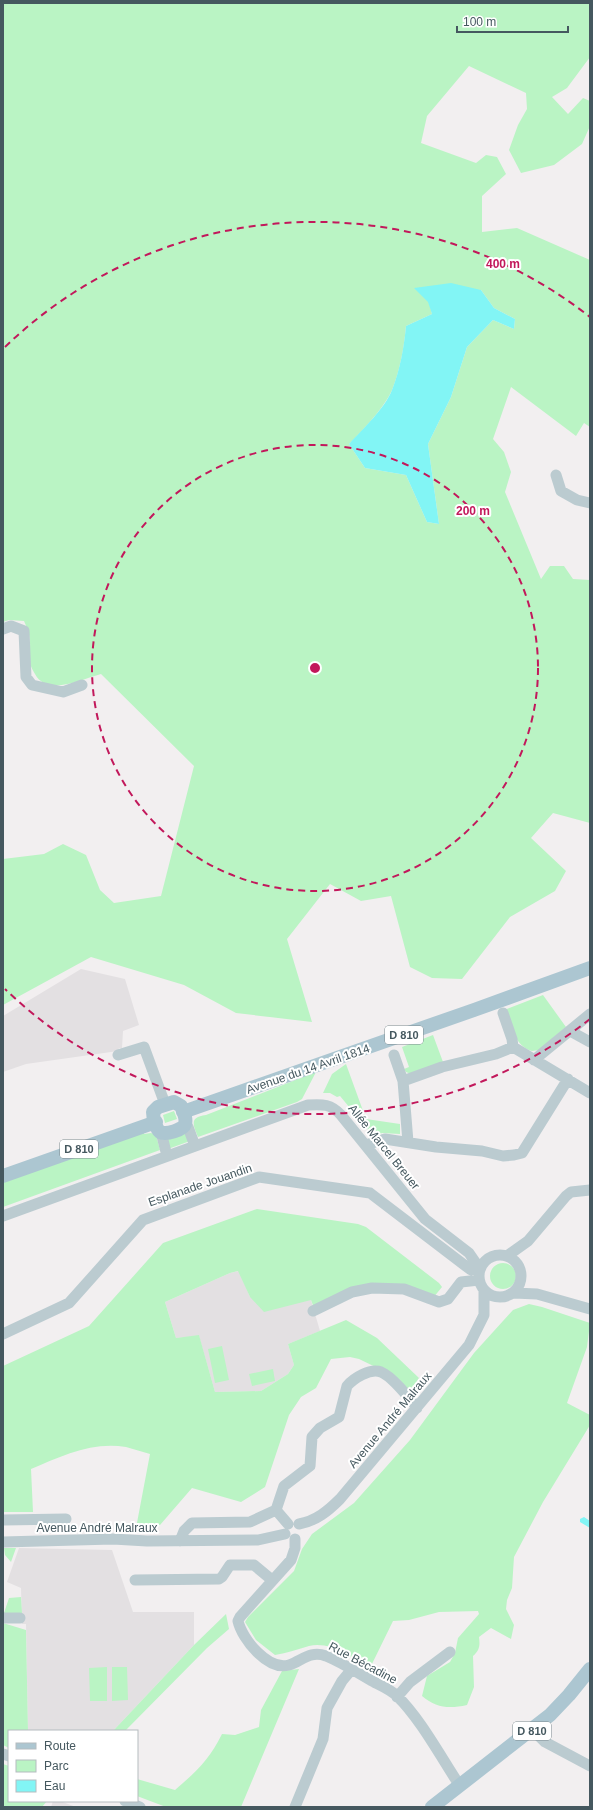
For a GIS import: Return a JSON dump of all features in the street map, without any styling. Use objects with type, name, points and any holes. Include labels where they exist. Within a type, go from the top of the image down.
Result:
[{"type":"main road","name":"Avenue du 14 Avril 1814","points":[[3,1176],[158,1127],[166,1133],[182,1128],[184,1118],[590,968]]},
{"type":"main road","points":[[158,1127],[153,1112],[158,1107],[165,1104],[174,1102],[181,1106],[184,1118]]},
{"type":"main road","name":"D 810","points":[[432,1807],[534,1730],[564,1700],[590,1669]]},
{"type":"street","points":[[556,475],[561,491],[577,500],[590,503]]},
{"type":"street","points":[[3,629],[11,626],[24,631],[26,677],[32,685],[63,692],[82,686]]},
{"type":"street","points":[[503,1013],[513,1047],[590,1092]]},
{"type":"street","points":[[534,1060],[590,1014]]},
{"type":"street","points":[[570,1031],[590,1042]]},
{"type":"street","points":[[118,1055],[144,1047],[165,1104]]},
{"type":"street","points":[[403,1081],[442,1067],[496,1054],[513,1047]]},
{"type":"street","points":[[394,1055],[403,1081],[408,1142]]},
{"type":"street","points":[[366,1145],[385,1139],[436,1147],[482,1151],[503,1156],[514,1155],[524,1150],[568,1079]]},
{"type":"street","name":"Allée Marcel Breuer","points":[[3,1216],[308,1105],[324,1104],[332,1106],[339,1112],[428,1222],[469,1254],[490,1258]]},
{"type":"street","points":[[184,1118],[195,1146]]},
{"type":"street","points":[[158,1127],[167,1156]]},
{"type":"street","name":"Esplanade Jouandin","points":[[3,1334],[69,1303],[143,1220],[259,1177],[370,1193],[477,1273]]},
{"type":"street","points":[[507,1256],[528,1241],[566,1196],[572,1192],[590,1190]]},
{"type":"street","points":[[514,1293],[521,1282],[521,1272],[528,1241]]},
{"type":"street","name":"Allée Marcel Breuer","points":[[469,1254],[477,1273]]},
{"type":"street","points":[[313,1311],[352,1292],[372,1288],[404,1289],[439,1302],[448,1298],[461,1282],[477,1273],[484,1262],[498,1255],[507,1256],[512,1259],[537,1294]]},
{"type":"street","points":[[477,1273],[484,1290],[496,1297],[502,1297],[514,1293],[537,1294],[589,1307]]},
{"type":"street","name":"Avenue André Malraux","points":[[484,1290],[484,1314]]},
{"type":"street","name":"Avenue André Malraux","points":[[3,1542],[113,1539],[180,1541],[258,1540],[294,1531],[312,1521],[340,1499],[465,1351],[484,1314],[502,1297]]},
{"type":"street","points":[[180,1541],[184,1531],[192,1523],[250,1522],[276,1510],[284,1486],[310,1466],[311,1443],[315,1432],[339,1417],[347,1386],[350,1383],[373,1371],[381,1372],[399,1388],[417,1408]]},
{"type":"street","points":[[276,1510],[294,1531]]},
{"type":"street","points":[[3,1520],[66,1519]]},
{"type":"street","name":"Rue Bécadine","points":[[294,1531],[294,1553],[291,1560],[240,1617],[238,1621],[239,1628],[252,1647],[264,1659],[284,1666],[309,1655],[319,1654],[352,1669],[398,1697],[415,1718],[460,1786]]},
{"type":"street","points":[[135,1580],[219,1579],[229,1566],[254,1565],[272,1580]]},
{"type":"street","points":[[3,1618],[20,1618]]},
{"type":"street","points":[[398,1697],[410,1682],[450,1652]]},
{"type":"street","points":[[295,1807],[323,1739],[327,1708],[336,1690],[352,1669]]},
{"type":"street","points":[[534,1730],[545,1742],[590,1766]]},
{"type":"street","points":[[128,1802],[140,1807]]},
{"type":"shaded area","points":[[81,969],[125,979],[139,1025],[123,1031],[122,1048],[119,1048],[118,1051],[26,1064],[3,1072],[3,1016]]},
{"type":"shaded area","points":[[239,1271],[250,1297],[311,1300],[320,1331],[288,1344],[294,1365],[288,1374],[261,1391],[215,1392],[199,1336],[176,1338],[165,1302],[230,1273]]},
{"type":"shaded area","points":[[19,1548],[112,1550],[133,1612],[194,1612],[194,1645],[114,1730],[28,1730],[26,1624],[22,1624],[21,1588],[7,1582]]},
{"type":"shaded area","points":[[53,1802],[63,1802],[76,1807],[51,1807]]},
{"type":"green space","points":[[3,3],[590,3],[590,57],[567,88],[552,97],[568,114],[583,98],[590,101],[590,126],[582,144],[554,165],[521,173],[509,150],[518,125],[527,109],[526,93],[469,66],[427,116],[421,143],[476,163],[486,155],[497,157],[506,174],[482,196],[482,232],[517,228],[590,260],[590,427],[584,423],[576,436],[511,387],[493,439],[504,452],[511,472],[505,492],[541,579],[550,566],[564,566],[573,579],[590,580],[590,823],[553,813],[531,838],[566,871],[555,891],[510,917],[462,979],[432,978],[410,967],[391,896],[361,901],[330,884],[287,939],[312,1022],[236,1013],[184,985],[91,957],[3,1005],[3,859],[44,854],[63,844],[86,855],[100,890],[114,903],[161,896],[194,766],[101,674],[65,684],[48,684],[41,681],[31,667],[30,638],[24,621],[9,620],[3,622]],"holes":[[[415,288],[481,290],[494,308],[515,319],[514,329],[493,320],[467,347],[451,397],[428,444],[439,524],[427,522],[406,475],[365,468],[349,444],[367,426],[379,411],[392,390],[401,359],[406,326],[432,314],[429,302]]]},
{"type":"green space","points":[[543,995],[566,1027],[539,1050],[532,1051],[521,1045],[517,1040],[504,1010]]},
{"type":"green space","points":[[433,1035],[443,1062],[411,1074],[406,1072],[404,1069],[409,1067],[402,1047]]},
{"type":"green space","points":[[346,1064],[366,1119],[400,1124],[400,1134],[382,1133],[374,1137],[340,1096],[337,1097],[330,1093],[323,1093],[332,1074]]},
{"type":"green space","points":[[316,1072],[302,1099],[297,1102],[198,1137],[194,1125],[197,1118]]},
{"type":"green space","points":[[174,1111],[177,1119],[165,1123],[163,1115]]},
{"type":"green space","points":[[144,1132],[144,1134],[151,1133],[156,1135],[160,1150],[3,1207],[3,1181]]},
{"type":"green space","points":[[184,1132],[190,1141],[168,1149],[164,1137]]},
{"type":"green space","points":[[257,1209],[358,1224],[366,1227],[439,1283],[442,1287],[433,1298],[387,1286],[314,1308],[311,1300],[264,1312],[250,1297],[238,1271],[230,1273],[165,1302],[176,1338],[199,1335],[215,1392],[261,1391],[288,1374],[294,1365],[288,1344],[346,1320],[377,1338],[419,1378],[409,1393],[390,1374],[359,1359],[350,1357],[331,1359],[316,1388],[301,1397],[289,1415],[265,1487],[241,1502],[192,1488],[160,1525],[136,1528],[150,1454],[126,1447],[101,1446],[77,1451],[31,1469],[33,1512],[3,1512],[3,1366],[89,1326],[163,1243]]},
{"type":"green space","points":[[503,1263],[512,1267],[516,1276],[512,1285],[503,1289],[494,1285],[490,1276],[494,1267]]},
{"type":"green space","points":[[529,1304],[590,1323],[587,1347],[567,1403],[590,1415],[590,1425],[543,1502],[514,1557],[512,1588],[507,1600],[506,1609],[514,1625],[511,1639],[491,1628],[479,1637],[479,1647],[473,1656],[474,1687],[467,1705],[449,1707],[438,1705],[422,1696],[427,1676],[450,1662],[455,1653],[458,1638],[479,1614],[478,1611],[439,1612],[409,1620],[393,1621],[370,1668],[341,1651],[325,1646],[309,1646],[275,1655],[256,1640],[245,1622],[248,1617],[294,1571],[302,1549],[312,1534],[354,1503],[410,1440],[474,1353],[513,1310]]},
{"type":"green space","points":[[222,1346],[229,1380],[215,1383],[208,1349]]},
{"type":"green space","points":[[273,1369],[275,1381],[252,1386],[249,1374]]},
{"type":"green space","points":[[4,1548],[16,1548],[11,1562],[5,1555]]},
{"type":"green space","points":[[21,1597],[22,1613],[4,1613],[9,1598]]},
{"type":"green space","points":[[226,1614],[229,1629],[207,1648],[126,1730],[114,1730],[194,1645]]},
{"type":"green space","points":[[3,1623],[26,1630],[28,1730],[8,1730],[8,1748],[3,1745]]},
{"type":"green space","points":[[107,1667],[107,1701],[90,1701],[89,1668]]},
{"type":"green space","points":[[112,1667],[127,1667],[128,1700],[112,1701]]},
{"type":"green space","points":[[299,1669],[241,1807],[166,1807],[138,1796],[138,1779],[175,1790],[202,1765],[222,1734],[235,1735],[259,1727],[261,1710],[282,1671]]},
{"type":"green space","points":[[3,1764],[8,1766],[8,1802],[46,1802],[42,1807],[3,1807]]},
{"type":"water","points":[[451,283],[481,290],[494,308],[515,319],[514,329],[493,320],[467,347],[451,397],[428,444],[439,524],[427,522],[406,475],[365,468],[349,444],[373,418],[389,397],[395,382],[403,350],[406,326],[432,314],[428,302],[414,288]]},
{"type":"water","points":[[584,1517],[590,1521],[590,1528],[580,1522],[580,1519]]}]
